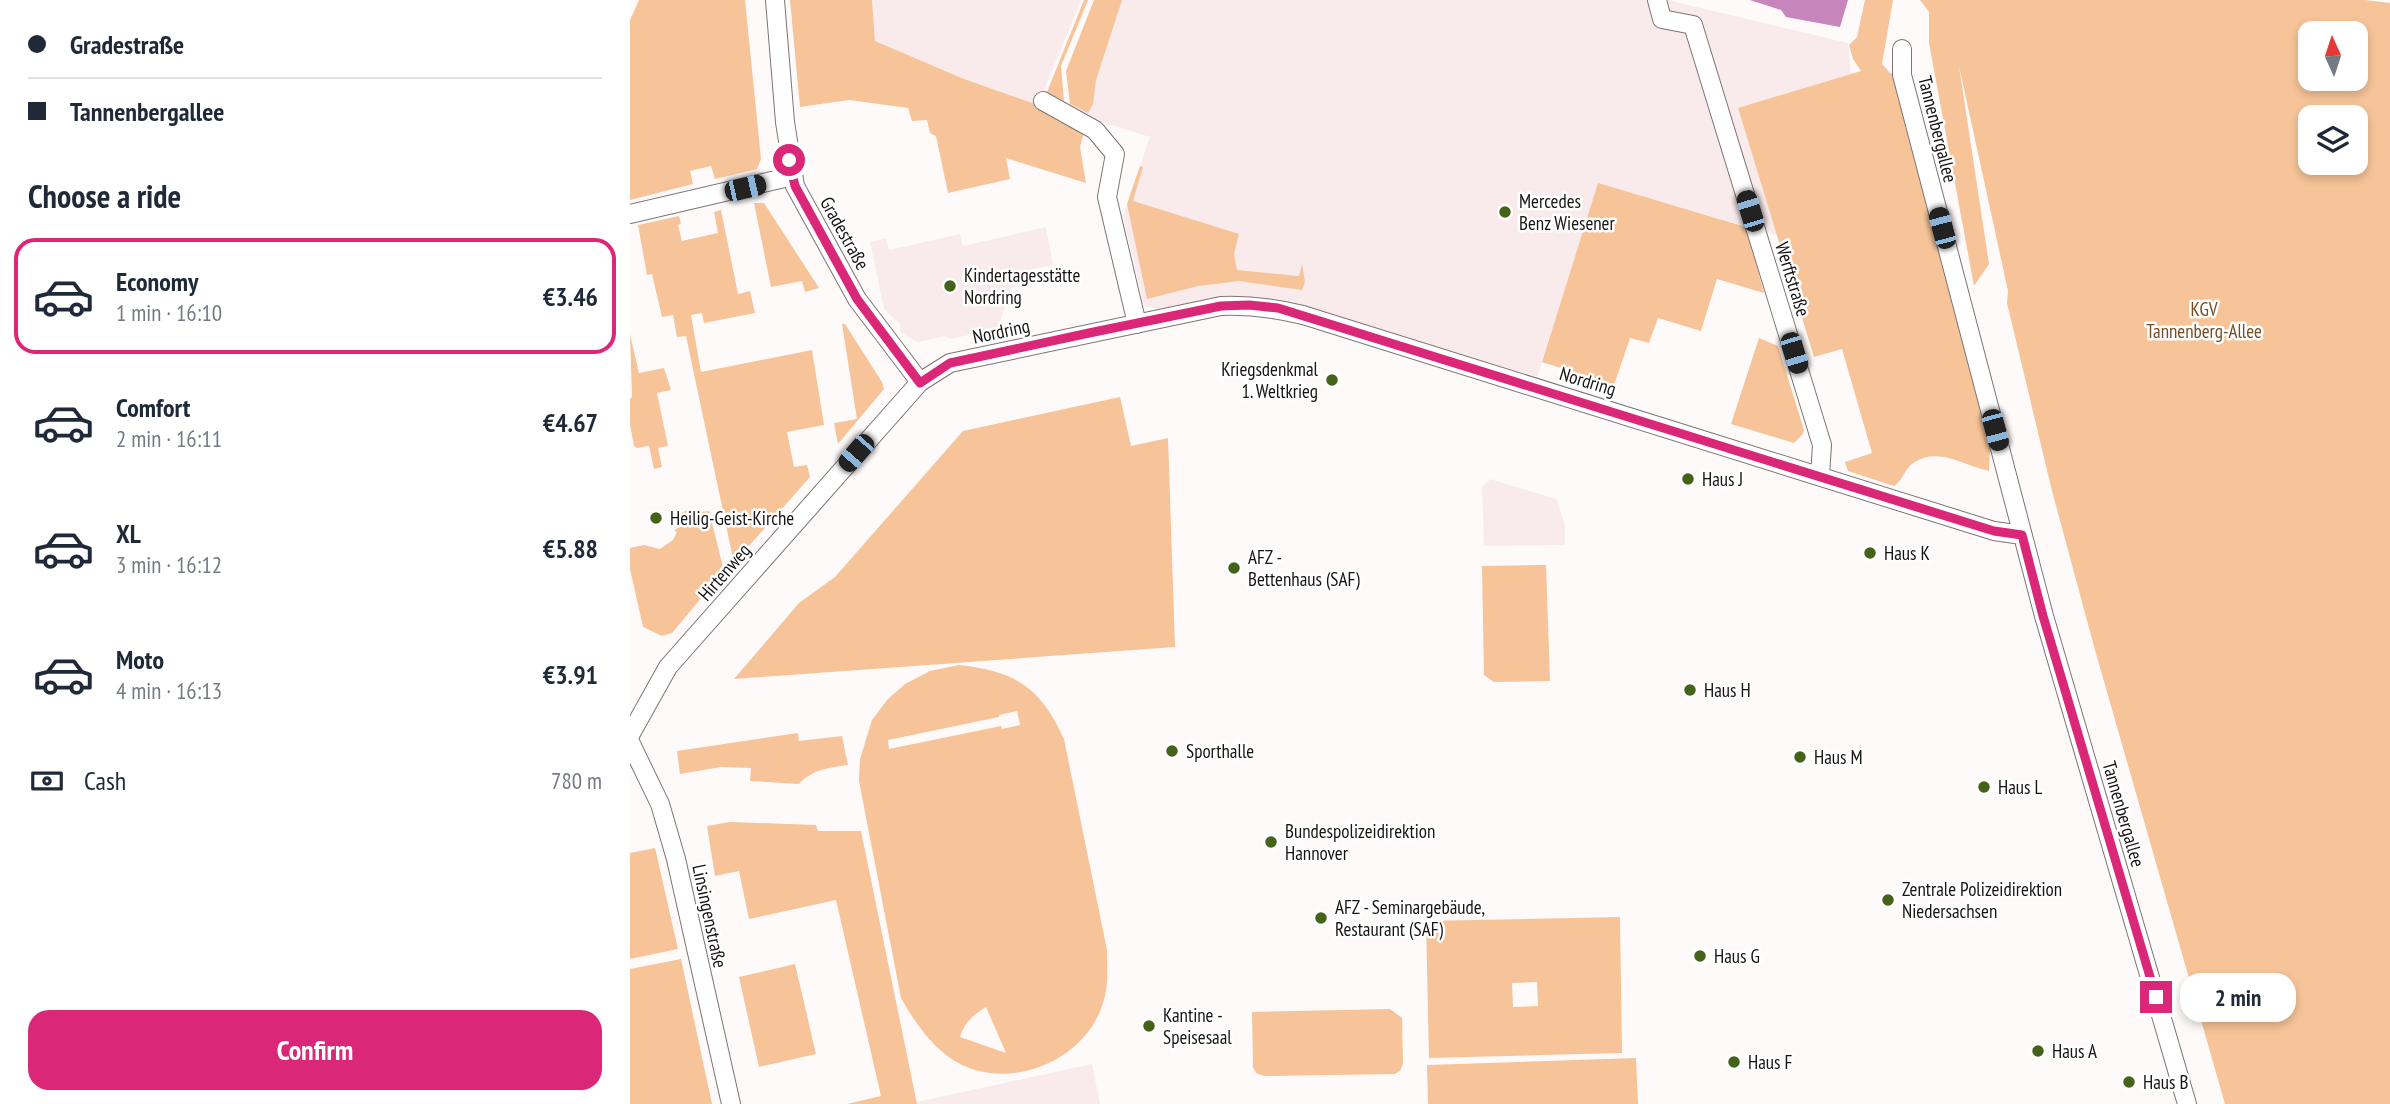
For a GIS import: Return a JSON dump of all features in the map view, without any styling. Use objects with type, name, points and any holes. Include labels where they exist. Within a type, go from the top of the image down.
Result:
[{"type":"street","name":"Gradestraße","points":[[775,0],[785,122],[795,186],[857,299],[920,383]]},
{"type":"street","name":"Werftstraße","points":[[1657,0],[1662,19],[1693,25],[1822,445],[1820,475]]},
{"type":"street","name":"Tannenbergallee","points":[[1902,49],[1902,75],[2043,616],[2187,1104]]},
{"type":"street","points":[[1043,101],[1095,130],[1115,154],[1107,197],[1137,324]]},
{"type":"street","points":[[630,214],[793,176]]},
{"type":"street","name":"Nordring","points":[[920,383],[950,363],[1221,306],[1278,308],[1994,531],[2022,535]]},
{"type":"street","name":"Hirtenweg","points":[[630,735],[668,667],[920,383]]},
{"type":"street","name":"Linsingenstraße","points":[[630,742],[660,804],[676,859],[731,1104]]},
{"type":"shaded area","points":[[872,0],[1081,0],[1038,105],[964,79],[875,41]]},
{"type":"shaded area","points":[[1112,0],[1667,0],[1848,43],[1851,74],[1738,108],[1777,235],[1598,184],[1537,377],[1299,308],[1229,295],[1158,309],[1144,305],[1123,216],[1150,137],[1076,114]]},
{"type":"shaded area","points":[[1750,0],[1848,0],[1840,27],[1786,17],[1781,10]]},
{"type":"shaded area","name":"Kindertagesstätte Nordring","points":[[1046,227],[1053,265],[1029,270],[1031,284],[1012,288],[997,329],[950,339],[945,336],[918,342],[901,333],[900,324],[884,309],[870,242],[886,238],[889,250],[960,234],[963,246]]},
{"type":"shaded area","points":[[1490,479],[1556,499],[1565,525],[1565,545],[1484,546],[1482,487]]},
{"type":"shaded area","points":[[1092,1064],[1100,1104],[916,1102]]},
{"type":"green space","points":[[639,0],[745,0],[761,159],[757,169],[715,179],[711,166],[690,171],[693,184],[630,200],[630,20]]},
{"type":"green space","points":[[790,0],[872,0],[875,41],[964,79],[1038,105],[1085,129],[1080,147],[1086,183],[1006,158],[1010,179],[948,193],[936,136],[930,133],[927,120],[912,121],[908,108],[849,100],[800,107]]},
{"type":"green space","points":[[1084,0],[1088,0],[1061,66],[1064,101],[1047,92]]},
{"type":"green space","points":[[1094,0],[1122,0],[1096,80],[1093,104],[1088,113],[1070,104],[1066,71]]},
{"type":"green space","points":[[1865,0],[1893,0],[1882,64],[1890,73],[1895,73],[1990,448],[1989,471],[1934,456],[1911,465],[1894,486],[1848,471],[1845,462],[1872,453],[1842,349],[1814,357],[1738,108],[1861,71],[1853,59],[1849,45],[1857,37]]},
{"type":"green space","name":"KGV Tannenberg-Allee","points":[[1920,0],[2365,0],[2390,3],[2390,1104],[2225,1104],[2052,491],[2007,303],[2008,291],[1959,66],[1989,264],[1974,286],[1929,43],[1929,12]]},
{"type":"green space","points":[[1140,166],[1143,167],[1133,201],[1239,234],[1234,254],[1237,270],[1299,276],[1302,264],[1305,282],[1302,290],[1239,281],[1198,286],[1147,299],[1127,204]]},
{"type":"green space","points":[[1598,183],[1746,227],[1764,293],[1717,279],[1701,331],[1658,318],[1649,343],[1630,338],[1614,385],[1542,362]]},
{"type":"green space","points":[[754,203],[764,203],[819,288],[805,292],[802,281],[771,287]]},
{"type":"green space","points":[[721,210],[738,294],[750,291],[755,313],[704,323],[702,313],[691,315],[701,372],[812,350],[824,425],[787,432],[794,467],[807,465],[810,477],[734,563],[686,336],[677,337],[673,315],[662,317],[652,274],[647,275],[638,225],[679,216],[682,241],[718,233],[714,212]]},
{"type":"green space","points":[[842,324],[845,324],[884,389],[838,444],[834,423],[857,419]]},
{"type":"green space","points":[[630,334],[639,373],[664,368],[671,390],[657,393],[668,446],[658,448],[662,467],[654,469],[649,446],[634,446],[630,424]]},
{"type":"green space","points":[[1759,338],[1778,346],[1804,430],[1794,443],[1731,424]]},
{"type":"green space","points":[[1120,397],[1131,446],[1168,438],[1175,647],[734,679],[799,603],[835,577],[963,431]]},
{"type":"green space","points":[[690,509],[691,513],[709,511],[724,571],[672,633],[662,636],[643,627],[630,569],[630,548],[644,545],[660,549],[673,540],[677,532],[674,531],[681,525],[681,518],[676,515]]},
{"type":"green space","points":[[1546,565],[1550,681],[1494,682],[1484,675],[1482,566]]},
{"type":"green space","points":[[959,665],[1011,677],[1035,694],[1055,721],[1064,739],[1107,950],[1106,990],[1094,1023],[1081,1040],[1065,1054],[1025,1071],[1004,1074],[983,1072],[962,1065],[943,1053],[927,1036],[901,998],[859,781],[860,759],[872,720],[888,699],[905,684],[930,671]],"holes":[[[1017,711],[1020,725],[1002,729],[1001,726],[889,749],[888,740]],[[986,1007],[1006,1053],[960,1037],[970,1020]]]},
{"type":"green space","points":[[798,733],[799,741],[842,736],[848,765],[815,772],[799,784],[750,781],[751,768],[721,767],[680,774],[677,751]]},
{"type":"green space","points":[[730,822],[816,825],[818,831],[861,831],[917,1104],[847,1104],[881,1096],[836,900],[749,919],[739,871],[715,876],[707,826]]},
{"type":"green space","points":[[655,848],[678,949],[630,959],[630,853]]},
{"type":"green space","points":[[1620,917],[1622,1053],[1429,1058],[1426,921]],"holes":[[[1537,982],[1538,1006],[1513,1007],[1512,983]]]},
{"type":"green space","points":[[681,959],[712,1104],[630,1104],[630,969]]},
{"type":"green space","points":[[795,964],[816,1054],[759,1067],[739,977]]},
{"type":"green space","points":[[1390,1009],[1402,1018],[1403,1064],[1395,1074],[1264,1076],[1256,1073],[1253,1067],[1252,1012]]},
{"type":"green space","points":[[1636,1058],[1638,1104],[1428,1104],[1427,1065]]},
{"type":"place","name":"Mercedes Benz Wiesener","points":[[1505,212]]},
{"type":"place","name":"Kindertagesstätte Nordring","points":[[950,286]]},
{"type":"place","name":"Kriegsdenkmal 1. Weltkrieg","points":[[1332,380]]},
{"type":"place","name":"Haus J","points":[[1688,479]]},
{"type":"place","name":"Heilig-Geist-Kirche","points":[[656,518]]},
{"type":"place","name":"Haus K","points":[[1870,553]]},
{"type":"place","name":"AFZ - Bettenhaus (SAF)","points":[[1234,568]]},
{"type":"place","name":"Haus H","points":[[1690,690]]},
{"type":"place","name":"Sporthalle","points":[[1172,751]]},
{"type":"place","name":"Haus M","points":[[1800,757]]},
{"type":"place","name":"Haus L","points":[[1984,787]]},
{"type":"place","name":"Bundespolizeidirektion Hannover","points":[[1271,842]]},
{"type":"place","name":"Zentrale Polizeidirektion Niedersachsen","points":[[1888,900]]},
{"type":"place","name":"AFZ - Seminargebäude, Restaurant (SAF)","points":[[1321,918]]},
{"type":"place","name":"Haus G","points":[[1700,956]]},
{"type":"place","name":"Kantine - Speisesaal","points":[[1149,1026]]},
{"type":"place","name":"Haus A","points":[[2038,1051]]},
{"type":"place","name":"Haus F","points":[[1734,1062]]},
{"type":"place","name":"Haus B","points":[[2129,1082]]},
{"type":"route","points":[[789,160],[795,186],[857,299],[920,383],[950,363],[1089,333],[1221,306],[1278,308],[1994,531],[2022,535],[2043,616],[2156,997]]}]
